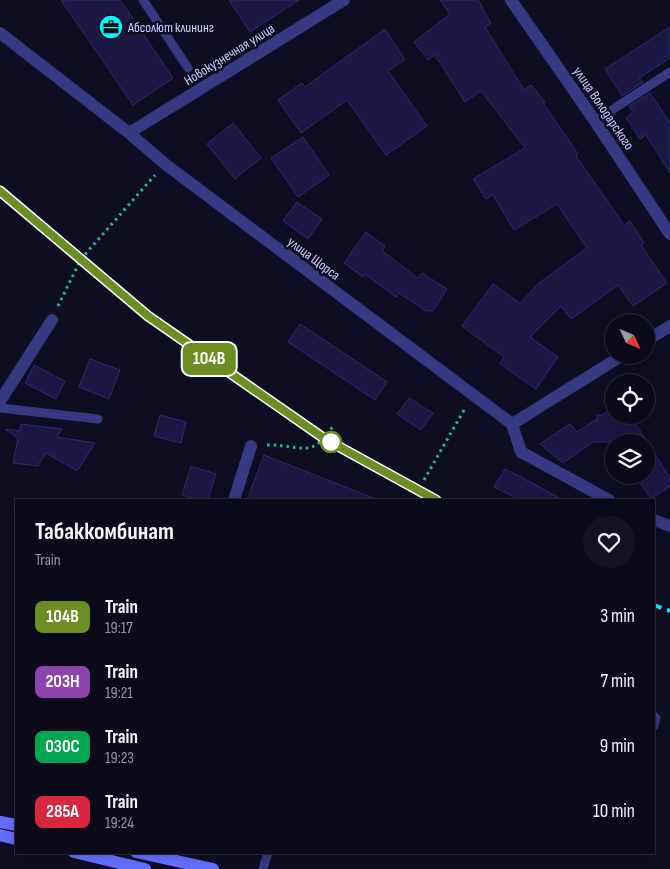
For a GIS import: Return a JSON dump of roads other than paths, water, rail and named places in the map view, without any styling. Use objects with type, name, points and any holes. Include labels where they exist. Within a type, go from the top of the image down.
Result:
[{"type":"main road","points":[[0,822],[15,825]]},
{"type":"main road","points":[[0,835],[15,839]]},
{"type":"main road","points":[[82,854],[145,869]]},
{"type":"main road","points":[[145,854],[213,869]]},
{"type":"street","name":"Новокузнечная улица","points":[[129,133],[344,0]]},
{"type":"street","name":"улица Володарского","points":[[511,0],[670,234]]},
{"type":"street","name":"улица Щорса","points":[[0,33],[129,133],[165,164],[472,396],[512,424]]},
{"type":"street","points":[[0,402],[52,320]]},
{"type":"street","points":[[655,335],[670,326]]},
{"type":"street","points":[[607,499],[521,452],[512,424],[609,364]]},
{"type":"street","points":[[234,499],[251,446]]},
{"type":"street","points":[[655,520],[670,526]]},
{"type":"lane","points":[[143,0],[188,68]]},
{"type":"lane","points":[[595,121],[670,72]]},
{"type":"lane","points":[[0,408],[98,418]]},
{"type":"lane","points":[[263,869],[267,854]]},
{"type":"railway","points":[[0,191],[148,316],[325,439],[434,499]]},
{"type":"railway","points":[[655,605],[670,611]]},
{"type":"train","name":"104В","points":[[0,191],[148,316],[325,439],[434,499]]},
{"type":"place","name":"Абсолют клининг","points":[[111,27]]}]
